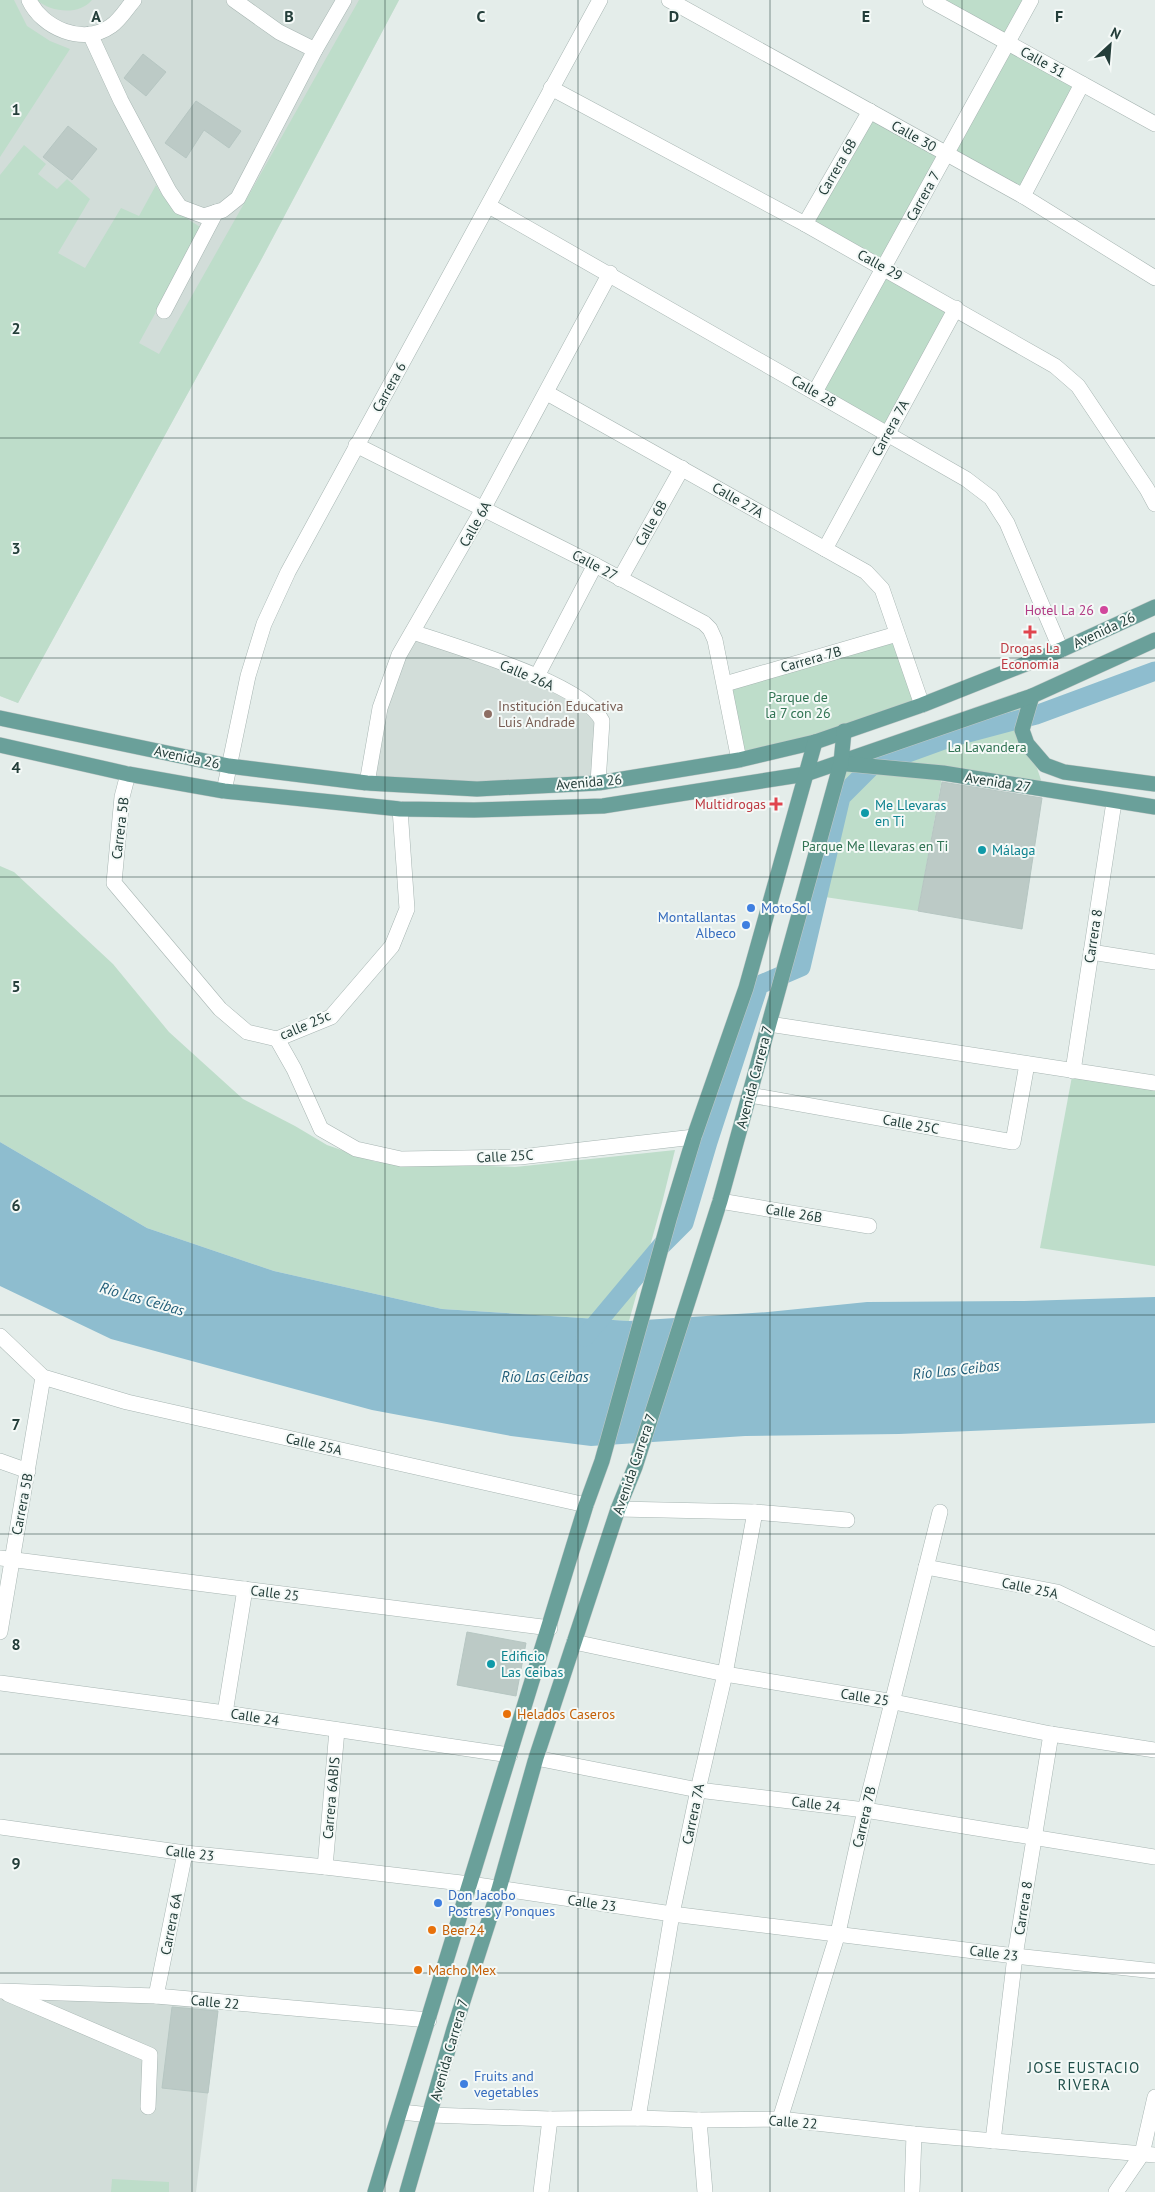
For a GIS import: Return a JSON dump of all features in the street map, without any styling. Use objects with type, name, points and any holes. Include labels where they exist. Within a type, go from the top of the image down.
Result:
[{"type":"main road","name":"Avenida 26","points":[[0,718],[228,766],[367,783],[477,789],[598,783],[739,760],[815,742],[922,705],[1061,650],[1155,607]]},
{"type":"main road","name":"Avenida 26","points":[[0,746],[128,774],[224,791],[400,809],[474,810],[603,806],[806,774],[1032,696],[1155,640]]},
{"type":"main road","points":[[1032,696],[1023,724],[1027,744],[1034,755],[1045,765],[1064,772],[1155,784]]},
{"type":"main road","name":"Avenida Carrera 7","points":[[407,2192],[454,2029],[499,1889],[536,1758],[618,1509],[635,1467],[720,1201],[841,763],[844,731]]},
{"type":"main road","name":"Avenida Carrera 7","points":[[375,2192],[430,2020],[586,1505],[602,1461],[670,1216],[694,1137],[746,988],[815,742]]},
{"type":"main road","name":"Avenida 27","points":[[841,763],[943,773],[1114,802],[1155,807]]},
{"type":"street","points":[[29,0],[34,11],[51,24],[80,36],[111,27],[134,0]]},
{"type":"street","points":[[234,0],[279,32],[314,50]]},
{"type":"street","points":[[90,34],[121,101],[169,191],[180,207],[204,216],[223,210],[238,198],[314,50],[344,0]]},
{"type":"street","name":"Carrera 6","points":[[224,791],[248,676],[264,624],[288,572],[600,0]]},
{"type":"street","name":"Calle 30","points":[[669,0],[1023,196],[1155,278]]},
{"type":"street","name":"Calle 31","points":[[930,0],[1155,124]]},
{"type":"street","name":"Carrera 7","points":[[815,392],[1031,0]]},
{"type":"street","points":[[1023,196],[1082,84]]},
{"type":"street","name":"Calle 29","points":[[551,88],[805,224],[956,308],[1055,366],[1078,386],[1151,486],[1155,504]]},
{"type":"street","name":"Carrera 6B","points":[[805,224],[870,111]]},
{"type":"street","name":"Calle 28","points":[[489,206],[966,479],[990,498],[1008,524],[1061,650]]},
{"type":"street","points":[[164,311],[216,212]]},
{"type":"street","name":"Calle 6A","points":[[367,783],[380,708],[399,654],[414,632],[484,509],[610,274]]},
{"type":"street","name":"Carrera 7A","points":[[825,549],[886,433],[956,308]]},
{"type":"street","name":"Calle 27A","points":[[547,393],[866,572],[882,589],[922,705]]},
{"type":"street","name":"Calle 27","points":[[356,445],[595,565],[704,623],[710,629],[715,640],[739,760]]},
{"type":"street","name":"Calle 6B","points":[[620,579],[682,468]]},
{"type":"street","points":[[537,676],[595,565]]},
{"type":"street","name":"Calle 26A","points":[[414,632],[537,676],[575,696],[599,714],[602,721],[598,783]]},
{"type":"street","name":"Carrera 7B","points":[[725,684],[897,634]]},
{"type":"street","name":"Carrera 5B","points":[[114,883],[122,798],[128,774]]},
{"type":"street","name":"Carrera 8","points":[[1072,1071],[1114,802]]},
{"type":"street","name":"calle 25c","points":[[114,883],[220,1009],[247,1032],[277,1039],[331,1017],[392,946],[407,909],[400,809]]},
{"type":"street","points":[[1091,952],[1155,962]]},
{"type":"street","points":[[769,1024],[1155,1083]]},
{"type":"street","name":"Calle 25C","points":[[277,1039],[294,1069],[321,1129],[356,1149],[401,1159],[520,1157],[694,1137]]},
{"type":"street","name":"Calle 25C","points":[[750,1095],[1013,1142],[1027,1064]]},
{"type":"street","name":"Calle 26B","points":[[720,1201],[869,1226]]},
{"type":"street","points":[[0,1336],[43,1377]]},
{"type":"street","name":"Carrera 5B","points":[[0,1632],[6,1559],[28,1471],[43,1377]]},
{"type":"street","name":"Calle 25A","points":[[43,1377],[127,1402],[586,1505]]},
{"type":"street","points":[[0,1461],[28,1471]]},
{"type":"street","points":[[618,1509],[755,1512],[847,1520]]},
{"type":"street","name":"Carrera 7A","points":[[638,2118],[672,1914],[725,1674],[755,1512]]},
{"type":"street","name":"Carrera 7B","points":[[780,2119],[838,1933],[865,1810],[894,1702],[940,1512]]},
{"type":"street","name":"Calle 25","points":[[6,1559],[550,1628]]},
{"type":"street","name":"Calle 25A","points":[[926,1567],[1057,1592],[1155,1639]]},
{"type":"street","points":[[225,1713],[245,1589]]},
{"type":"street","name":"Calle 25","points":[[574,1642],[725,1674],[894,1702],[1051,1734],[1155,1750]]},
{"type":"street","name":"Calle 24","points":[[0,1683],[225,1713],[510,1755]]},
{"type":"street","name":"Carrera 6ABIS","points":[[325,1867],[337,1730]]},
{"type":"street","name":"Carrera 8","points":[[993,2141],[1015,1956],[1051,1734]]},
{"type":"street","name":"Calle 24","points":[[536,1758],[698,1790],[865,1810],[1155,1857]]},
{"type":"street","name":"Calle 23","points":[[0,1827],[185,1853],[470,1884],[672,1914],[1015,1956],[1155,1971]]},
{"type":"street","name":"Carrera 6A","points":[[156,1996],[185,1853]]},
{"type":"street","points":[[0,1991],[150,2054],[148,2107]]},
{"type":"street","name":"Calle 22","points":[[0,1991],[156,1996],[430,2020]]},
{"type":"street","points":[[1116,2192],[1148,2155],[1155,2097]]},
{"type":"street","name":"Calle 22","points":[[401,2112],[430,2115],[550,2119],[780,2119],[914,2134],[1148,2155]]},
{"type":"street","points":[[541,2192],[550,2119]]},
{"type":"street","points":[[699,2120],[705,2192]]},
{"type":"street","points":[[912,2192],[914,2134]]},
{"type":"shaded area","points":[[0,0],[399,0],[261,260],[18,703],[0,696]]},
{"type":"shaded area","name":"Institución Educativa Luis Andrade","points":[[413,632],[537,676],[602,721],[598,783],[367,783],[373,745]]},
{"type":"shaded area","points":[[0,1991],[219,2003],[196,2192],[0,2192]]},
{"type":"green space","points":[[0,0],[14,0],[27,26],[50,41],[70,49],[0,157]]},
{"type":"green space","points":[[37,0],[92,0],[80,8],[65,10],[49,7]]},
{"type":"green space","points":[[359,0],[399,0],[261,260],[18,703],[0,696],[0,175],[24,145],[46,164],[38,174],[57,189],[67,179],[90,199],[58,253],[85,268],[121,208],[139,216],[156,185],[166,200],[176,210],[202,228],[139,343],[159,354]]},
{"type":"green space","points":[[938,0],[1031,0],[1008,43],[1082,84],[1023,196],[947,154],[884,268],[805,224],[870,111],[946,153],[1007,43]]},
{"type":"green space","points":[[884,268],[956,308],[886,433],[815,392]]},
{"type":"green space","name":"Parque de la 7 con 26","points":[[897,634],[922,705],[739,760],[725,684]]},
{"type":"green space","name":"Parque Me llevaras en Ti","points":[[1032,696],[1020,728],[1035,762],[1044,789],[943,773],[918,911],[805,894],[841,763],[909,768],[905,741]]},
{"type":"green space","points":[[0,866],[14,872],[113,964],[169,1032],[243,1099],[327,1145],[376,1162],[515,1167],[675,1150],[629,1321],[442,1309],[274,1271],[147,1228],[0,1142]]},
{"type":"green space","points":[[1073,1071],[1155,1083],[1155,1266],[1040,1248]]},
{"type":"green space","points":[[112,2179],[169,2182],[169,2192],[111,2192]]},
{"type":"water","name":"Río Las Ceibas","points":[[0,1142],[147,1228],[274,1271],[442,1309],[629,1321],[768,1312],[867,1302],[1024,1301],[1155,1297],[1155,1423],[899,1434],[745,1436],[591,1446],[511,1436],[372,1410],[111,1339],[0,1286]]},
{"type":"building","points":[[143,54],[166,72],[146,96],[124,78]]},
{"type":"building","points":[[196,101],[241,131],[229,148],[204,130],[186,158],[165,143]]},
{"type":"building","points":[[68,126],[97,149],[72,180],[43,157]]},
{"type":"building","name":"Málaga","points":[[942,782],[1042,798],[1022,929],[918,911]]},
{"type":"building","name":"Edificio Las Ceibas","points":[[467,1632],[526,1643],[516,1696],[457,1685]]},
{"type":"building","points":[[172,2007],[218,2011],[208,2093],[162,2088]]},
{"type":"waterway","points":[[585,1337],[662,1245],[684,1223],[759,985],[801,967],[841,797],[872,766],[949,738],[1036,715],[1155,671]]},
{"type":"place","name":"Hotel La 26","points":[[1104,610]]},
{"type":"place","name":"Drogas La Economia","points":[[1030,632]]},
{"type":"place","name":"Institución Educativa Luis Andrade","points":[[488,714]]},
{"type":"place","name":"Multidrogas","points":[[776,804]]},
{"type":"place","name":"Me Llevaras en Ti","points":[[865,813]]},
{"type":"place","name":"Málaga","points":[[982,850]]},
{"type":"place","name":"MotoSol","points":[[751,908]]},
{"type":"place","name":"Montallantas Albeco","points":[[746,925]]},
{"type":"place","name":"Edificio Las Ceibas","points":[[491,1664]]},
{"type":"place","name":"Helados Caseros","points":[[507,1714]]},
{"type":"place","name":"Don Jacobo Postres y Ponques","points":[[438,1903]]},
{"type":"place","name":"Beer24","points":[[432,1930]]},
{"type":"place","name":"Macho Mex","points":[[418,1970]]},
{"type":"place","name":"Fruits and vegetables","points":[[464,2084]]},
{"type":"district","name":"JOSE EUSTACIO RIVERA","points":[[1084,2076]]},
{"type":"park label","name":"La Lavandera","points":[[987,747]]}]
